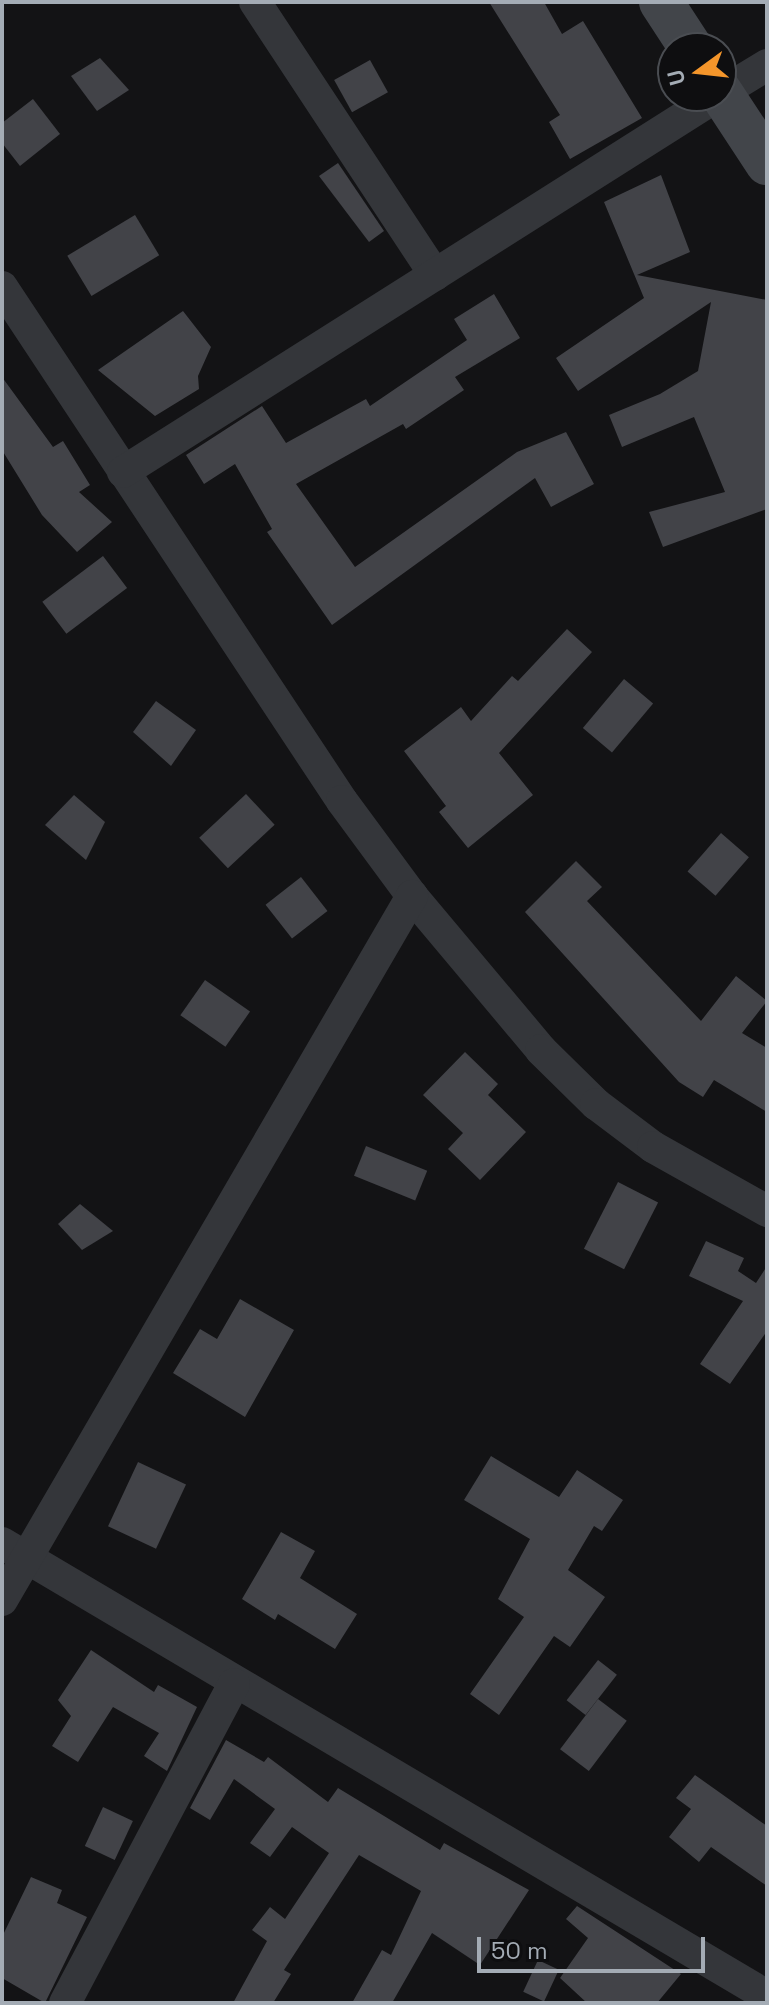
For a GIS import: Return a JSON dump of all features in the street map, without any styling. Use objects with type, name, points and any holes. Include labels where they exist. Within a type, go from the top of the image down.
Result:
[{"type":"main road","points":[[661,2],[681,32]]},
{"type":"main road","points":[[732,112],[767,163]]},
{"type":"street","points":[[255,2],[435,275]]},
{"type":"street","points":[[737,84],[767,65]]},
{"type":"street","points":[[123,472],[692,112]]},
{"type":"street","points":[[2,287],[342,801],[412,896],[541,1050],[596,1104],[653,1147],[767,1211]]},
{"type":"street","points":[[2,1600],[14,1551],[412,896]]},
{"type":"street","points":[[14,1551],[234,1684],[767,1996]]},
{"type":"street","points":[[65,2003],[234,1684]]},
{"type":"building","points":[[489,2],[544,2],[562,34],[583,21],[642,118],[570,159],[549,122],[560,115]]},
{"type":"building","points":[[100,58],[129,90],[97,111],[71,76]]},
{"type":"building","points":[[370,60],[388,92],[352,112],[334,80]]},
{"type":"building","points":[[33,99],[60,134],[20,166],[2,143],[2,123]]},
{"type":"building","points":[[338,163],[384,231],[369,242],[319,176]]},
{"type":"building","points":[[661,175],[690,252],[637,275],[767,300],[767,509],[663,547],[649,512],[725,492],[694,417],[622,447],[609,415],[660,394],[698,371],[711,302],[578,391],[556,358],[644,298],[604,202]]},
{"type":"building","points":[[135,215],[159,255],[91,296],[67,256]]},
{"type":"building","points":[[494,294],[520,338],[455,377],[464,390],[406,429],[403,424],[296,484],[355,567],[517,452],[566,432],[594,484],[551,507],[535,478],[332,625],[267,532],[272,529],[235,464],[204,484],[186,455],[262,406],[286,443],[366,399],[370,406],[467,340],[454,319]]},
{"type":"building","points":[[183,311],[211,347],[198,376],[199,389],[155,416],[98,370]]},
{"type":"building","points":[[2,377],[53,447],[63,441],[90,485],[79,492],[112,522],[77,552],[42,515],[2,450]]},
{"type":"building","points":[[103,556],[127,588],[66,634],[42,602]]},
{"type":"building","points":[[567,629],[592,652],[499,753],[533,795],[468,848],[439,812],[446,806],[404,751],[461,707],[471,721],[512,676],[518,681]]},
{"type":"building","points":[[624,679],[653,703],[612,752],[583,728]]},
{"type":"building","points":[[156,701],[196,730],[171,766],[133,732]]},
{"type":"building","points":[[246,794],[275,825],[228,868],[199,838]]},
{"type":"building","points":[[74,795],[105,822],[86,860],[45,825]]},
{"type":"building","points":[[721,833],[749,857],[715,896],[688,871]]},
{"type":"building","points":[[576,861],[602,887],[587,901],[701,1021],[736,976],[767,1001],[742,1033],[767,1048],[767,1112],[714,1080],[703,1097],[679,1082],[525,912]]},
{"type":"building","points":[[301,877],[327,911],[292,939],[266,905]]},
{"type":"building","points":[[205,980],[250,1012],[225,1047],[180,1015]]},
{"type":"building","points":[[465,1052],[498,1084],[488,1095],[526,1132],[480,1180],[448,1149],[463,1133],[423,1095]]},
{"type":"building","points":[[366,1146],[427,1171],[415,1200],[354,1176]]},
{"type":"building","points":[[618,1182],[658,1202],[624,1269],[584,1249]]},
{"type":"building","points":[[80,1204],[113,1231],[82,1250],[58,1224]]},
{"type":"building","points":[[706,1241],[744,1258],[738,1271],[756,1283],[767,1266],[767,1331],[730,1384],[700,1364],[743,1301],[689,1276]]},
{"type":"building","points":[[240,1299],[294,1330],[245,1417],[173,1373],[200,1329],[217,1339]]},
{"type":"building","points":[[491,1456],[559,1497],[577,1470],[623,1500],[602,1531],[594,1526],[568,1570],[605,1597],[570,1647],[554,1636],[499,1715],[470,1694],[524,1617],[498,1599],[530,1539],[464,1500]]},
{"type":"building","points":[[138,1462],[186,1484],[156,1549],[108,1526]]},
{"type":"building","points":[[281,1532],[315,1551],[300,1578],[357,1614],[335,1649],[278,1614],[275,1620],[242,1599]]},
{"type":"building","points":[[91,1650],[154,1692],[158,1685],[197,1707],[167,1771],[144,1756],[159,1733],[113,1707],[78,1762],[52,1746],[71,1716],[58,1700]]},
{"type":"building","points":[[598,1660],[617,1675],[586,1715],[567,1700]]},
{"type":"building","points":[[598,1699],[627,1721],[589,1771],[560,1749]]},
{"type":"building","points":[[226,1740],[264,1762],[268,1757],[328,1802],[338,1788],[440,1850],[444,1843],[529,1890],[480,1965],[432,1933],[392,2003],[352,2003],[382,1950],[391,1955],[421,1891],[359,1855],[284,1970],[291,1974],[273,2003],[233,2003],[267,1941],[252,1930],[270,1907],[285,1919],[329,1853],[292,1827],[270,1857],[250,1843],[275,1809],[234,1779],[210,1820],[190,1808]]},
{"type":"building","points":[[695,1775],[767,1826],[767,1886],[711,1847],[699,1862],[669,1837],[691,1809],[676,1798]]},
{"type":"building","points":[[103,1807],[133,1821],[115,1860],[85,1846]]},
{"type":"building","points":[[31,1877],[62,1890],[57,1903],[87,1917],[45,2003],[2,1978],[2,1937]]},
{"type":"building","points":[[577,1906],[681,1974],[657,2003],[587,2003],[560,1978],[588,1938],[566,1919]]},
{"type":"building","points":[[538,1960],[559,1970],[544,2001],[523,1992]]}]
